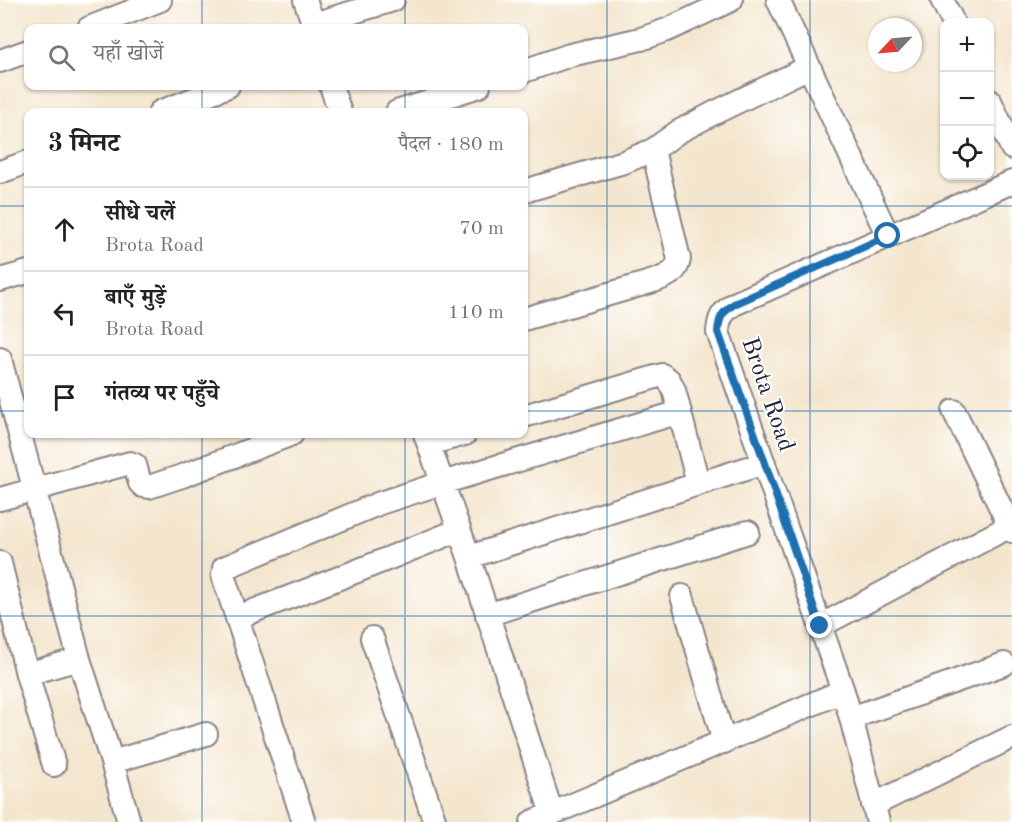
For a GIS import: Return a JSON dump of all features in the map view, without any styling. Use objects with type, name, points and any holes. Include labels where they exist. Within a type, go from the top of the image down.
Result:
[{"type":"street","points":[[99,24],[160,0]]},
{"type":"street","points":[[305,0],[313,24]]},
{"type":"street","points":[[320,24],[393,0]]},
{"type":"street","points":[[528,70],[570,55],[640,39],[667,30],[731,0]]},
{"type":"street","points":[[778,0],[888,236]]},
{"type":"street","points":[[942,0],[951,18]]},
{"type":"street","points":[[0,61],[24,52]]},
{"type":"street","points":[[528,190],[624,162],[653,150],[678,132],[809,67]]},
{"type":"street","points":[[170,108],[218,90]]},
{"type":"street","points":[[332,90],[339,108]]},
{"type":"street","points":[[410,108],[466,90]]},
{"type":"street","points":[[994,109],[1012,148]]},
{"type":"street","points":[[528,318],[657,280],[669,275],[678,267],[679,259],[653,150]]},
{"type":"street","points":[[0,172],[24,163]]},
{"type":"street","name":"Brota Road","points":[[876,813],[843,691],[718,332],[719,319],[725,310],[734,304],[1012,182]]},
{"type":"street","points":[[0,280],[24,273]]},
{"type":"street","points":[[0,359],[12,387],[35,490],[79,658],[129,822]]},
{"type":"street","points":[[528,415],[662,375],[669,380],[674,390],[698,483]]},
{"type":"street","points":[[820,626],[1011,527],[954,411]]},
{"type":"street","points":[[304,822],[224,575],[223,571],[226,566],[380,503],[680,412]]},
{"type":"street","points":[[0,499],[130,463],[135,465],[140,483],[148,487],[282,438]]},
{"type":"street","points":[[427,439],[487,615],[542,818],[843,691]]},
{"type":"street","points":[[469,557],[765,463]]},
{"type":"street","points":[[238,616],[459,530]]},
{"type":"street","points":[[487,615],[748,532]]},
{"type":"street","points":[[0,563],[27,674],[54,765]]},
{"type":"street","points":[[682,596],[724,742]]},
{"type":"street","points":[[372,638],[435,822]]},
{"type":"street","points":[[27,674],[79,658]]},
{"type":"street","points":[[851,718],[1004,664]]},
{"type":"street","points":[[112,762],[206,735]]},
{"type":"street","points":[[876,813],[1012,737]]},
{"type":"route","points":[[820,626],[718,332],[719,319],[725,310],[734,304],[888,236]]}]
